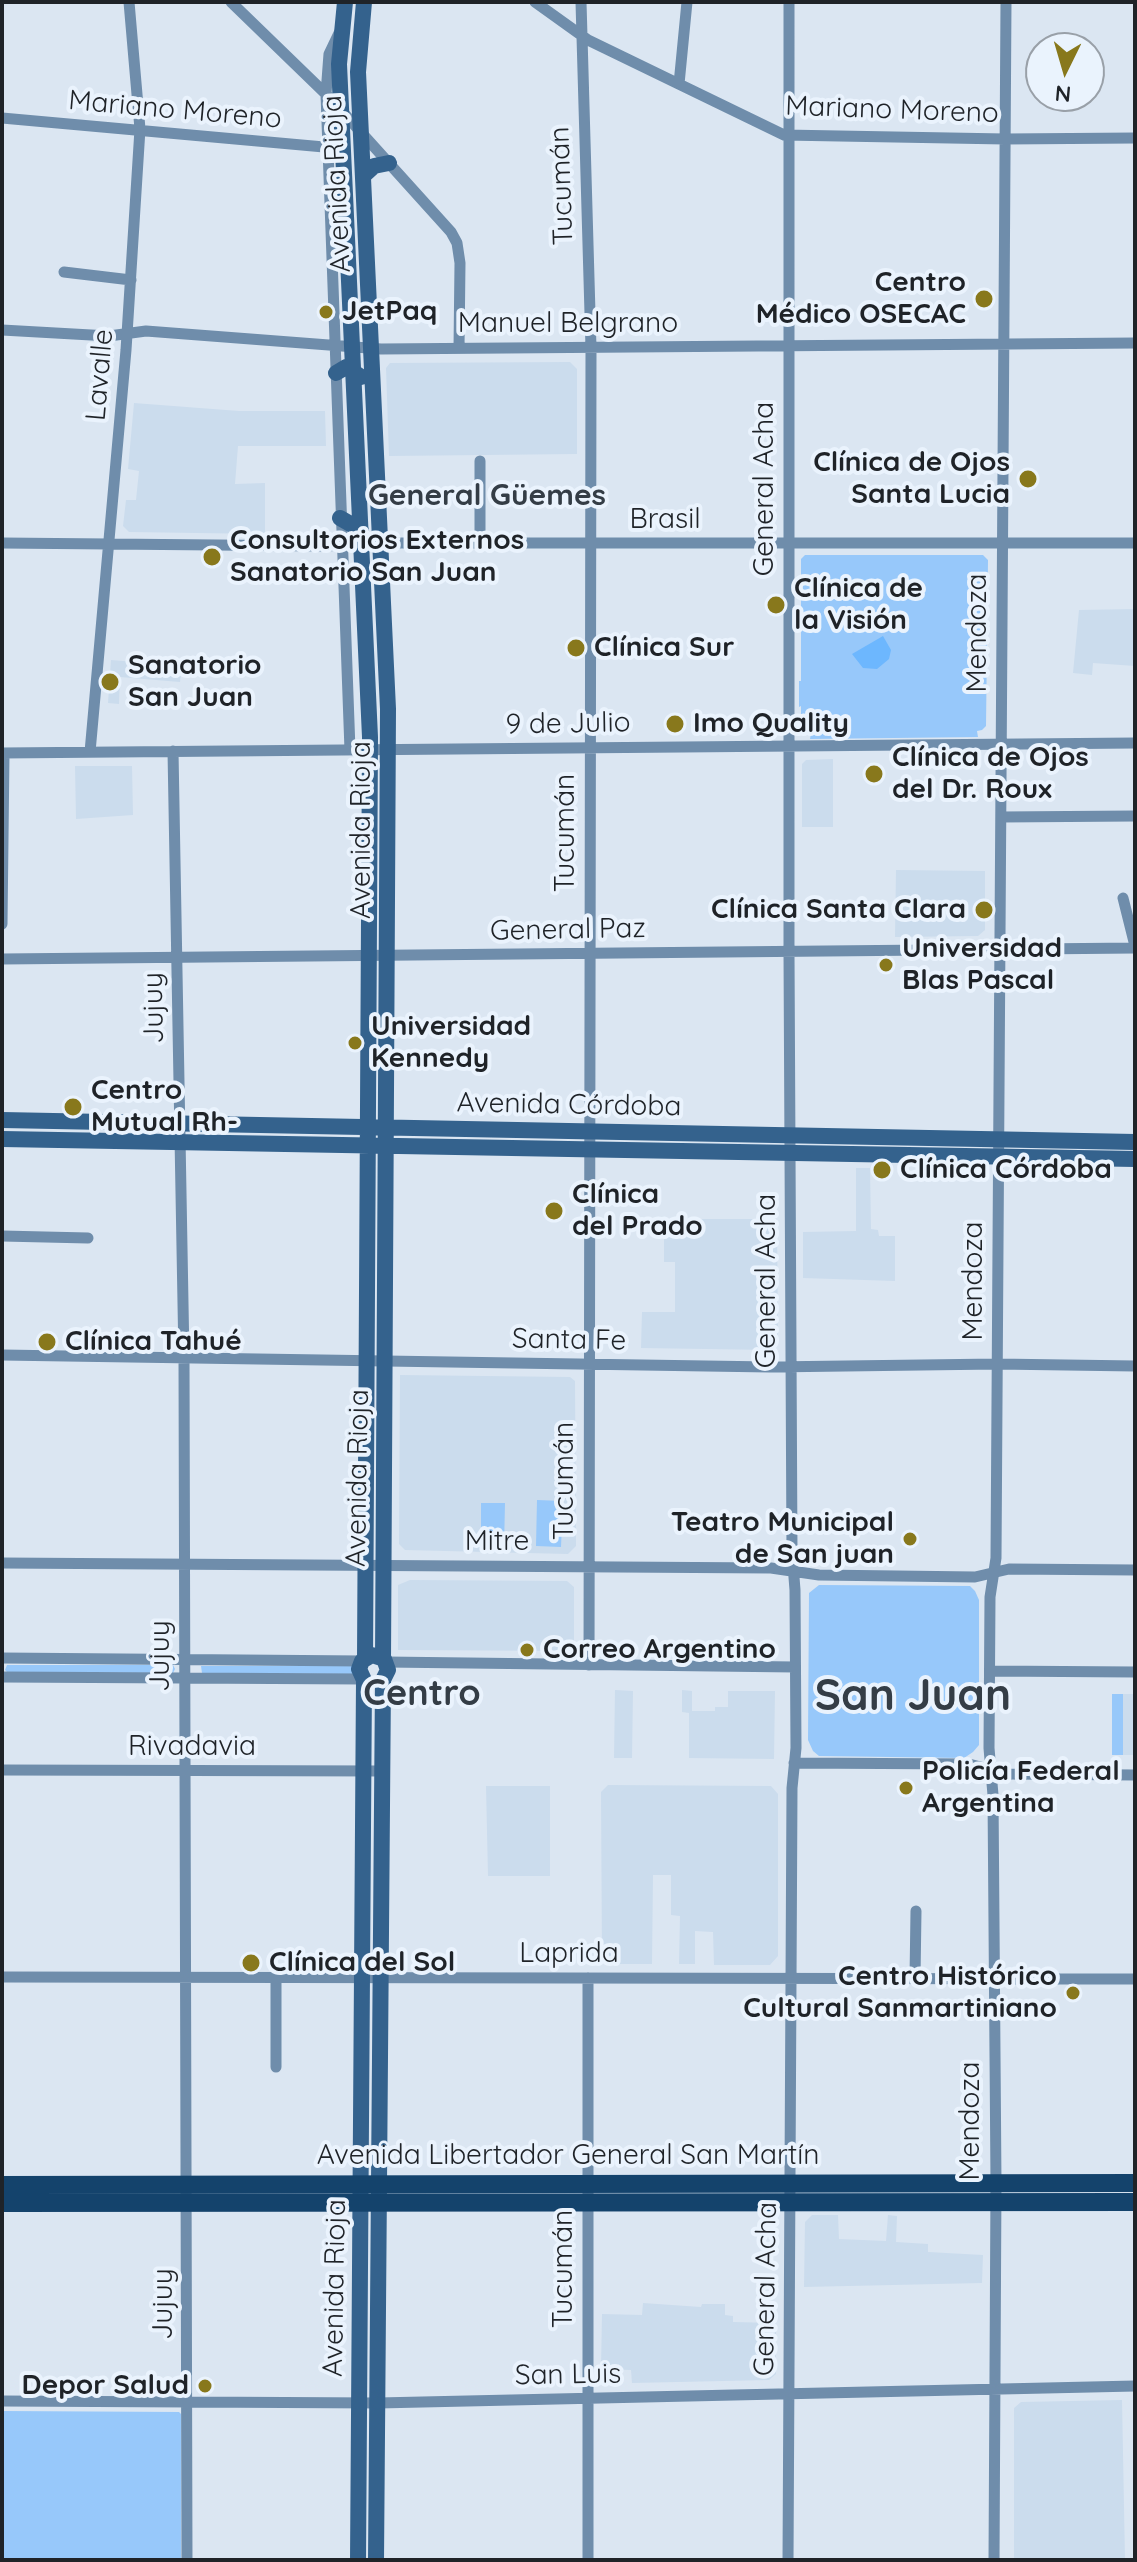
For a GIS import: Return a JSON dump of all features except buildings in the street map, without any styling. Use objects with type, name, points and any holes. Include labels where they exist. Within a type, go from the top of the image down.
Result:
[{"type":"main road","name":"Avenida Rioja","points":[[345,2],[340,54],[341,111],[336,148],[349,269],[348,363],[356,527],[369,687],[370,750],[364,1660]]},
{"type":"main road","name":"Avenida Rioja","points":[[364,2],[358,66],[388,750],[384,1661]]},
{"type":"main road","points":[[340,54],[349,77],[351,115],[361,132]]},
{"type":"main road","points":[[336,148],[353,160],[355,204],[365,217]]},
{"type":"main road","points":[[363,176],[374,166],[389,163]]},
{"type":"main road","points":[[349,269],[359,284],[361,329],[371,348]]},
{"type":"main road","points":[[348,363],[369,386],[374,399]]},
{"type":"main road","points":[[379,498],[356,527],[372,559],[373,587],[384,608]]},
{"type":"main road","points":[[369,687],[377,704],[380,742],[388,750]]},
{"type":"main road","name":"Avenida Córdoba","points":[[2,1120],[1135,1142]]},
{"type":"main road","name":"Avenida Córdoba","points":[[2,1139],[1135,1159]]},
{"type":"main road","points":[[372,1655],[384,1661],[388,1670],[383,1680],[375,1684],[364,1680],[359,1669],[364,1660],[372,1655]]},
{"type":"main road","name":"Avenida Rioja","points":[[364,1680],[363,1978],[378,2403],[376,2560]]},
{"type":"main road","name":"Avenida Rioja","points":[[358,2560],[359,2403],[381,1978],[383,1680]]},
{"type":"main road","name":"Avenida Libertador General San Martín","points":[[996,2193],[1135,2183]]},
{"type":"main road","name":"Avenida Libertador General San Martín","points":[[2,2185],[188,2194],[996,2193],[1135,2202]]},
{"type":"main road","name":"Avenida Libertador General San Martín","points":[[2,2203],[188,2194]]},
{"type":"street","name":"Lavalle","points":[[90,752],[127,334],[140,131],[129,2]]},
{"type":"street","points":[[231,2],[326,94],[451,232],[457,243],[460,263],[459,348]]},
{"type":"street","name":"Mariano Moreno","points":[[535,2],[582,36],[784,135],[1135,138]]},
{"type":"street","name":"Tucumán","points":[[581,2],[591,348],[589,1665]]},
{"type":"street","points":[[679,84],[687,2]]},
{"type":"street","name":"General Acha","points":[[788,2560],[795,1667],[789,952],[789,2]]},
{"type":"street","name":"Mendoza","points":[[994,2560],[996,2193],[990,1597],[996,1558],[1006,2]]},
{"type":"street","name":"Avenida Rioja","points":[[342,30],[329,54],[326,94],[336,148],[335,345],[348,363]]},
{"type":"street","name":"Mariano Moreno","points":[[2,118],[336,148]]},
{"type":"street","points":[[64,272],[131,280]]},
{"type":"street","name":"Manuel Belgrano","points":[[2,330],[109,336],[146,331],[335,345],[348,363],[371,348],[1135,343]]},
{"type":"street","points":[[480,461],[480,544]]},
{"type":"street","name":"Avenida Rioja","points":[[350,750],[341,545],[356,527]]},
{"type":"street","name":"Brasil","points":[[2,543],[341,545],[356,527],[381,544],[1135,543]]},
{"type":"street","name":"9 de Julio","points":[[3,753],[1135,743]]},
{"type":"street","name":"Jujuy","points":[[173,751],[184,1358],[187,2560]]},
{"type":"street","points":[[2,924],[3,753]]},
{"type":"street","points":[[1001,817],[1135,816]]},
{"type":"street","points":[[1123,898],[1135,947]]},
{"type":"street","name":"General Paz","points":[[2,959],[1135,947]]},
{"type":"street","points":[[2,1236],[88,1238]]},
{"type":"street","name":"Santa Fe","points":[[2,1355],[791,1366],[1135,1366]]},
{"type":"street","name":"Mitre","points":[[2,1563],[771,1568],[819,1575],[975,1577],[1009,1569],[1135,1570]]},
{"type":"street","points":[[2,1658],[364,1660]]},
{"type":"street","points":[[384,1661],[795,1667]]},
{"type":"street","points":[[990,1671],[1135,1672]]},
{"type":"street","points":[[2,1677],[364,1680]]},
{"type":"street","points":[[794,1763],[969,1764],[1007,1774],[1135,1775]]},
{"type":"street","name":"Rivadavia","points":[[2,1770],[382,1771]]},
{"type":"street","points":[[915,1978],[916,1911]]},
{"type":"street","name":"Laprida","points":[[2,1977],[1135,1979]]},
{"type":"street","points":[[276,1978],[276,2067]]},
{"type":"street","name":"Tucumán","points":[[588,1978],[588,2560]]},
{"type":"street","name":"San Luis","points":[[2,2401],[378,2403],[1135,2386]]},
{"type":"shaded area","points":[[570,362],[577,369],[577,454],[389,456],[386,368],[390,363]]},
{"type":"shaded area","points":[[134,403],[239,411],[325,411],[326,446],[238,446],[235,484],[265,483],[265,534],[129,532],[123,526],[126,500],[136,500],[139,471],[128,469]]},
{"type":"shaded area","points":[[805,555],[983,555],[988,560],[986,726],[977,731],[978,737],[810,739],[811,733],[801,727],[799,707],[801,559]]},
{"type":"shaded area","points":[[1135,609],[1135,666],[1093,663],[1092,675],[1073,673],[1079,610]]},
{"type":"shaded area","points":[[883,636],[891,650],[889,659],[877,669],[863,668],[852,654]]},
{"type":"shaded area","points":[[111,660],[182,666],[180,682],[120,677],[119,704],[108,703]]},
{"type":"shaded area","points":[[833,759],[833,827],[802,827],[802,764],[806,760]]},
{"type":"shaded area","points":[[75,766],[132,766],[133,815],[76,819]]},
{"type":"shaded area","points":[[896,870],[985,871],[985,930],[978,936],[895,937]]},
{"type":"shaded area","points":[[856,1168],[870,1168],[871,1229],[878,1230],[879,1236],[895,1236],[895,1281],[803,1278],[803,1232],[856,1231]]},
{"type":"shaded area","points":[[664,1219],[777,1219],[778,1343],[771,1350],[641,1348],[642,1312],[675,1312],[675,1262],[664,1262]]},
{"type":"shaded area","points":[[400,1375],[570,1377],[575,1381],[576,1546],[568,1554],[405,1550],[399,1544]]},
{"type":"shaded area","points":[[537,1500],[563,1501],[561,1547],[536,1546]]},
{"type":"shaded area","points":[[481,1503],[505,1503],[504,1548],[481,1547]]},
{"type":"shaded area","points":[[410,1580],[567,1581],[574,1587],[574,1651],[398,1650],[398,1585]]},
{"type":"shaded area","points":[[819,1585],[970,1586],[975,1591],[979,1600],[979,1745],[973,1752],[964,1758],[819,1756],[813,1751],[808,1740],[809,1593]]},
{"type":"shaded area","points":[[7,1665],[173,1665],[175,1669],[173,1673],[7,1672]]},
{"type":"shaded area","points":[[201,1666],[354,1666],[353,1674],[202,1673]]},
{"type":"shaded area","points":[[615,1690],[633,1691],[632,1758],[614,1758]]},
{"type":"shaded area","points":[[682,1690],[692,1691],[692,1711],[715,1711],[715,1707],[728,1707],[728,1691],[775,1691],[774,1759],[689,1758],[689,1713],[682,1712]]},
{"type":"shaded area","points":[[1112,1694],[1123,1694],[1123,1755],[1112,1755]]},
{"type":"shaded area","points":[[1123,1694],[1135,1694],[1135,1755],[1123,1755]]},
{"type":"shaded area","points":[[608,1785],[771,1786],[778,1794],[778,1956],[770,1965],[714,1965],[713,1932],[695,1931],[695,1964],[679,1964],[680,1916],[671,1915],[671,1875],[653,1875],[652,1964],[606,1964],[602,1961],[601,1792]]},
{"type":"shaded area","points":[[486,1786],[550,1786],[550,1876],[488,1876]]},
{"type":"shaded area","points":[[812,2215],[838,2215],[839,2239],[886,2241],[888,2215],[897,2216],[896,2242],[928,2244],[928,2252],[983,2255],[982,2283],[804,2287],[805,2222]]},
{"type":"shaded area","points":[[643,2303],[701,2307],[702,2304],[725,2304],[725,2315],[733,2316],[733,2322],[776,2323],[776,2374],[769,2380],[632,2383],[631,2370],[601,2369],[602,2314],[642,2315]]},
{"type":"shaded area","points":[[1122,2400],[1125,2560],[1014,2560],[1014,2408],[1021,2402]]},
{"type":"shaded area","points":[[2,2411],[179,2412],[181,2560],[2,2560]]},
{"type":"place","name":"Centro Médico OSECAC","points":[[984,299]]},
{"type":"place","name":"JetPaq","points":[[326,312]]},
{"type":"place","name":"Clínica de Ojos Santa Lucia","points":[[1028,479]]},
{"type":"place","name":"Consultorios Externos Sanatorio San Juan","points":[[212,557]]},
{"type":"place","name":"Clínica de la Visión","points":[[776,605]]},
{"type":"place","name":"Clínica Sur","points":[[576,648]]},
{"type":"place","name":"Sanatorio San Juan","points":[[110,682]]},
{"type":"place","name":"Imo Quality","points":[[675,724]]},
{"type":"place","name":"Clínica de Ojos del Dr. Roux","points":[[874,774]]},
{"type":"place","name":"Clínica Santa Clara","points":[[984,910]]},
{"type":"place","name":"Universidad Blas Pascal","points":[[886,965]]},
{"type":"place","name":"Universidad Kennedy","points":[[355,1043]]},
{"type":"place","name":"Centro Mutual Rh-","points":[[73,1107]]},
{"type":"place","name":"Clínica Córdoba","points":[[882,1170]]},
{"type":"place","name":"Clínica del Prado","points":[[554,1211]]},
{"type":"place","name":"Clínica Tahué","points":[[47,1342]]},
{"type":"place","name":"Teatro Municipal de San juan","points":[[910,1539]]},
{"type":"place","name":"Correo Argentino","points":[[527,1650]]},
{"type":"place","name":"Policía Federal Argentina","points":[[906,1788]]},
{"type":"place","name":"Clínica del Sol","points":[[251,1963]]},
{"type":"place","name":"Centro Histórico Cultural Sanmartiniano","points":[[1073,1993]]},
{"type":"place","name":"Depor Salud","points":[[205,2386]]},
{"type":"district","name":"General Güemes","points":[[487,496]]},
{"type":"district","name":"Centro","points":[[422,1694]]},
{"type":"district","name":"San Juan","points":[[913,1697]]}]
